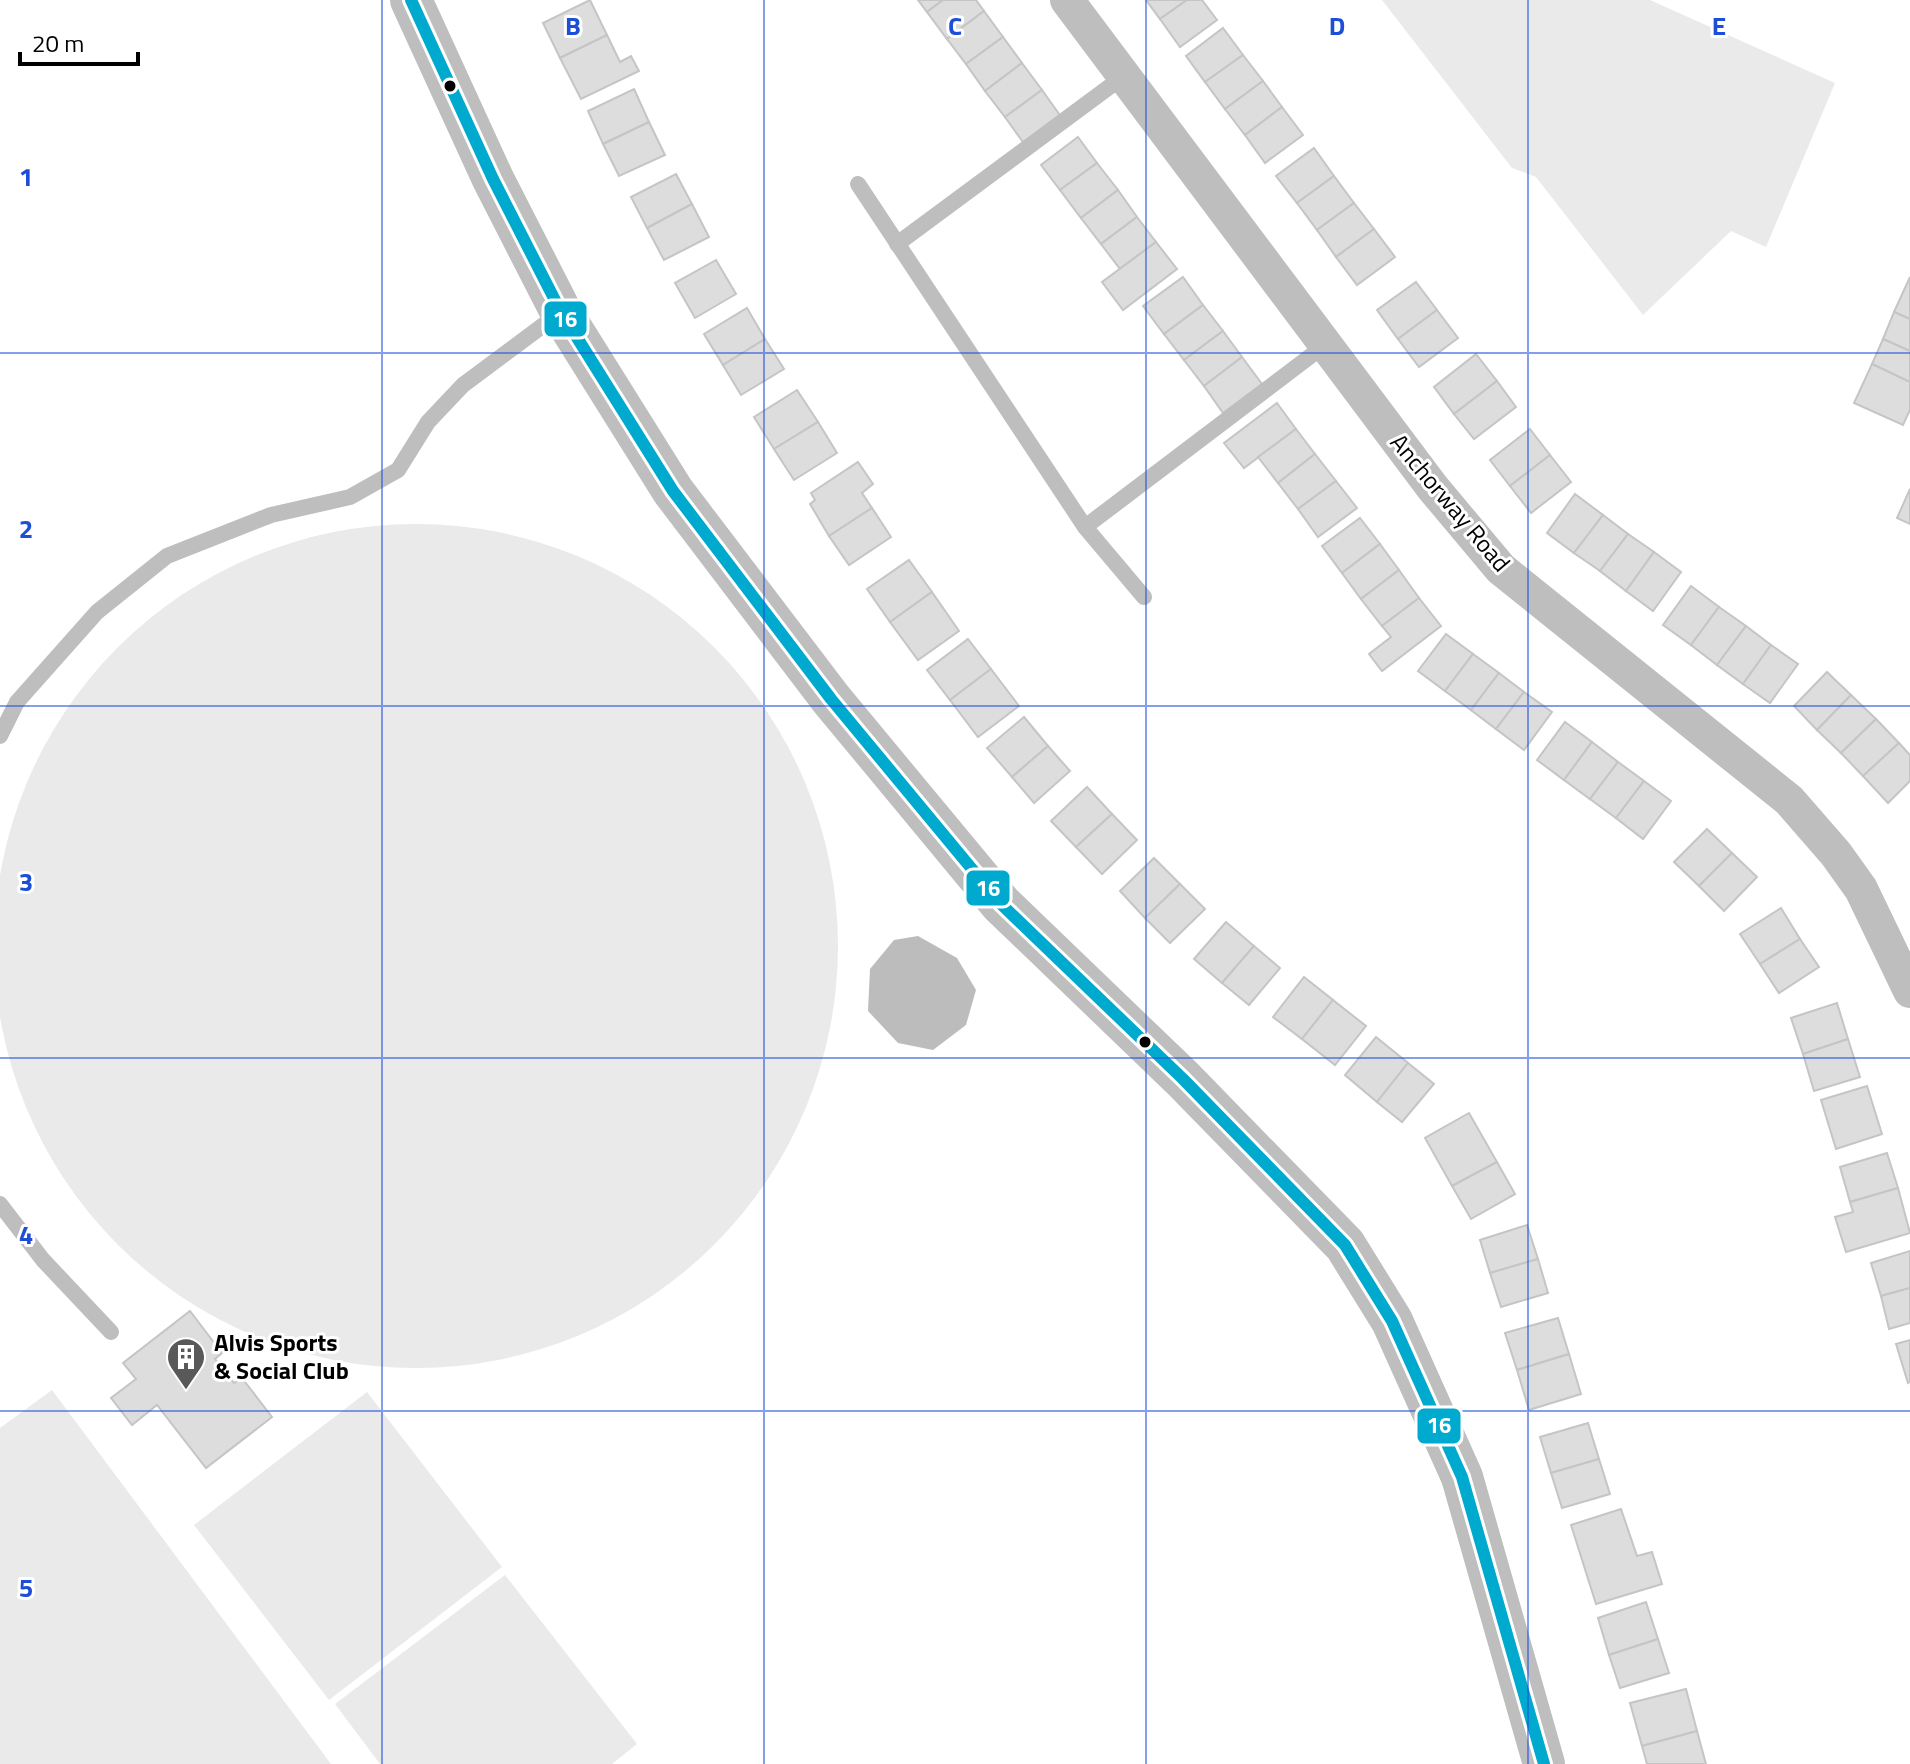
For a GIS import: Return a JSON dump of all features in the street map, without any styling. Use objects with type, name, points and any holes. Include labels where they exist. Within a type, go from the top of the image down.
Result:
[{"type":"street","points":[[411,0],[493,179],[561,312],[673,491],[831,699],[1001,904],[1183,1079],[1345,1245],[1392,1321],[1462,1477],[1544,1764]]},
{"type":"street","name":"Anchorway Road","points":[[1067,0],[1433,488],[1501,569],[1761,775],[1814,828],[1861,889],[1910,991]]},
{"type":"lane","points":[[897,244],[1124,76]]},
{"type":"lane","points":[[858,184],[1085,527],[1144,597]]},
{"type":"lane","points":[[0,736],[17,702],[97,612],[167,556],[271,515],[350,497],[398,470],[428,422],[463,385],[561,312]]},
{"type":"lane","points":[[1085,527],[1325,345]]},
{"type":"lane","points":[[0,1204],[43,1260],[111,1332]]},
{"type":"shaded area","points":[[1382,0],[1650,0],[1835,83],[1766,247],[1731,231],[1643,315],[1536,177],[1512,168]]},
{"type":"shaded area","points":[[416,524],[498,532],[578,556],[651,595],[715,647],[767,711],[806,784],[830,864],[838,946],[830,1028],[806,1108],[767,1181],[715,1245],[651,1297],[578,1336],[498,1360],[416,1368],[334,1360],[254,1336],[181,1297],[117,1245],[65,1181],[26,1108],[2,1028],[-6,946],[2,864],[26,784],[65,711],[117,647],[181,595],[254,556],[334,532]]},
{"type":"shaded area","points":[[918,936],[957,958],[976,990],[966,1025],[933,1050],[898,1043],[868,1011],[870,969],[894,940]]},
{"type":"shaded area","points":[[52,1390],[331,1764],[0,1764],[0,1428]]},
{"type":"shaded area","points":[[367,1392],[502,1567],[329,1700],[194,1525]]},
{"type":"shaded area","points":[[505,1575],[637,1744],[612,1764],[380,1764],[335,1704]]},
{"type":"building","points":[[590,0],[607,35],[560,58],[543,23]]},
{"type":"building","points":[[918,0],[943,0],[927,12]]},
{"type":"building","points":[[943,0],[976,0],[984,11],[947,39],[927,12]]},
{"type":"building","points":[[1146,0],[1187,0],[1160,19]]},
{"type":"building","points":[[1187,0],[1202,0],[1217,20],[1180,47],[1160,19]]},
{"type":"building","points":[[984,11],[1003,37],[966,64],[947,39]]},
{"type":"building","points":[[1223,28],[1243,55],[1205,82],[1186,56]]},
{"type":"building","points":[[607,35],[620,62],[631,56],[639,71],[581,99],[560,58]]},
{"type":"building","points":[[1003,37],[1022,63],[985,91],[966,64]]},
{"type":"building","points":[[1243,55],[1263,81],[1225,109],[1205,82]]},
{"type":"building","points":[[1022,63],[1042,90],[1005,117],[985,91]]},
{"type":"building","points":[[1263,81],[1282,107],[1245,135],[1225,109]]},
{"type":"building","points":[[634,89],[649,122],[603,144],[588,111]]},
{"type":"building","points":[[1042,90],[1062,118],[1025,145],[1005,117]]},
{"type":"building","points":[[1282,107],[1303,135],[1265,163],[1245,135]]},
{"type":"building","points":[[649,122],[665,155],[619,176],[603,144]]},
{"type":"building","points":[[1078,137],[1097,163],[1060,190],[1041,165]]},
{"type":"building","points":[[1314,148],[1334,176],[1297,203],[1276,176]]},
{"type":"building","points":[[1097,163],[1118,190],[1081,218],[1060,190]]},
{"type":"building","points":[[676,174],[692,204],[647,228],[631,197]]},
{"type":"building","points":[[1334,176],[1354,203],[1317,230],[1297,203]]},
{"type":"building","points":[[1118,190],[1137,217],[1101,244],[1081,218]]},
{"type":"building","points":[[1354,203],[1374,229],[1336,257],[1317,230]]},
{"type":"building","points":[[692,204],[709,237],[664,260],[647,228]]},
{"type":"building","points":[[1137,217],[1156,242],[1120,269],[1101,244]]},
{"type":"building","points":[[1374,229],[1395,257],[1357,285],[1336,257]]},
{"type":"building","points":[[1156,242],[1177,269],[1123,310],[1102,282]]},
{"type":"building","points":[[716,260],[736,294],[695,318],[675,283]]},
{"type":"building","points":[[1183,277],[1203,305],[1164,334],[1143,306]]},
{"type":"building","points":[[1910,277],[1910,319],[1894,312]]},
{"type":"building","points":[[1416,282],[1437,310],[1398,339],[1377,310]]},
{"type":"building","points":[[1203,305],[1223,331],[1184,360],[1164,334]]},
{"type":"building","points":[[747,308],[765,339],[723,365],[704,334]]},
{"type":"building","points":[[1437,310],[1458,338],[1419,367],[1398,339]]},
{"type":"building","points":[[1894,312],[1910,319],[1910,351],[1883,339]]},
{"type":"building","points":[[1223,331],[1242,357],[1204,386],[1184,360]]},
{"type":"building","points":[[765,339],[784,369],[741,395],[723,365]]},
{"type":"building","points":[[1883,339],[1910,351],[1910,382],[1872,364]]},
{"type":"building","points":[[1476,354],[1497,381],[1454,414],[1434,387]]},
{"type":"building","points":[[1242,357],[1262,384],[1223,413],[1204,386]]},
{"type":"building","points":[[1872,364],[1910,382],[1910,410],[1903,425],[1854,403]]},
{"type":"building","points":[[1497,381],[1516,407],[1474,439],[1454,414]]},
{"type":"building","points":[[797,390],[818,422],[774,449],[754,417]]},
{"type":"building","points":[[1277,403],[1296,429],[1244,468],[1224,443]]},
{"type":"building","points":[[818,422],[837,453],[794,480],[774,449]]},
{"type":"building","points":[[1296,429],[1315,454],[1278,483],[1258,457]]},
{"type":"building","points":[[1530,429],[1550,455],[1510,486],[1490,460]]},
{"type":"building","points":[[1315,454],[1336,481],[1298,509],[1278,483]]},
{"type":"building","points":[[1550,455],[1571,482],[1531,513],[1510,486]]},
{"type":"building","points":[[858,462],[873,484],[862,493],[872,508],[829,536],[810,504],[815,500],[811,493]]},
{"type":"building","points":[[1336,481],[1357,508],[1318,537],[1298,509]]},
{"type":"building","points":[[1910,489],[1910,524],[1897,518]]},
{"type":"building","points":[[1575,494],[1603,515],[1574,553],[1547,533]]},
{"type":"building","points":[[872,508],[891,537],[849,565],[829,536]]},
{"type":"building","points":[[1603,515],[1628,534],[1600,571],[1574,553]]},
{"type":"building","points":[[1360,518],[1380,544],[1342,573],[1322,546]]},
{"type":"building","points":[[1628,534],[1654,552],[1626,591],[1600,571]]},
{"type":"building","points":[[1380,544],[1399,570],[1361,599],[1342,573]]},
{"type":"building","points":[[1654,552],[1681,572],[1653,611],[1626,591]]},
{"type":"building","points":[[909,560],[932,592],[890,622],[867,589]]},
{"type":"building","points":[[1399,570],[1419,598],[1382,626],[1361,599]]},
{"type":"building","points":[[1691,586],[1719,607],[1691,645],[1663,625]]},
{"type":"building","points":[[932,592],[959,631],[918,660],[890,622]]},
{"type":"building","points":[[1419,598],[1441,626],[1382,671],[1369,654],[1391,637],[1382,626]]},
{"type":"building","points":[[1719,607],[1746,626],[1717,665],[1691,645]]},
{"type":"building","points":[[1746,626],[1771,645],[1743,684],[1717,665]]},
{"type":"building","points":[[1446,634],[1473,654],[1445,691],[1418,671]]},
{"type":"building","points":[[968,639],[991,669],[950,700],[927,670]]},
{"type":"building","points":[[1771,645],[1798,664],[1770,703],[1743,684]]},
{"type":"building","points":[[1473,654],[1499,673],[1471,710],[1445,691]]},
{"type":"building","points":[[991,669],[1019,706],[978,737],[950,700]]},
{"type":"building","points":[[1827,672],[1851,695],[1817,730],[1794,706]]},
{"type":"building","points":[[1499,673],[1524,692],[1496,729],[1471,710]]},
{"type":"building","points":[[1524,692],[1552,712],[1524,750],[1496,729]]},
{"type":"building","points":[[1851,695],[1876,719],[1841,753],[1817,730]]},
{"type":"building","points":[[1024,717],[1048,746],[1012,777],[987,748]]},
{"type":"building","points":[[1876,719],[1899,743],[1863,776],[1841,753]]},
{"type":"building","points":[[1565,722],[1592,742],[1564,780],[1537,760]]},
{"type":"building","points":[[1592,742],[1618,762],[1590,799],[1564,780]]},
{"type":"building","points":[[1899,743],[1910,755],[1910,781],[1888,803],[1863,776]]},
{"type":"building","points":[[1048,746],[1070,771],[1034,803],[1012,777]]},
{"type":"building","points":[[1618,762],[1644,781],[1616,818],[1590,799]]},
{"type":"building","points":[[1644,781],[1671,801],[1643,839],[1616,818]]},
{"type":"building","points":[[1087,787],[1112,814],[1076,847],[1051,821]]},
{"type":"building","points":[[1112,814],[1137,840],[1102,874],[1076,847]]},
{"type":"building","points":[[1707,829],[1732,853],[1699,886],[1674,862]]},
{"type":"building","points":[[1732,853],[1757,877],[1724,911],[1699,886]]},
{"type":"building","points":[[1154,858],[1180,884],[1145,918],[1120,891]]},
{"type":"building","points":[[1180,884],[1205,909],[1170,943],[1145,918]]},
{"type":"building","points":[[1781,908],[1800,939],[1760,964],[1740,934]]},
{"type":"building","points":[[1226,922],[1254,946],[1222,983],[1194,959]]},
{"type":"building","points":[[1800,939],[1819,967],[1779,993],[1760,964]]},
{"type":"building","points":[[1254,946],[1280,968],[1249,1005],[1222,983]]},
{"type":"building","points":[[1304,977],[1333,1000],[1302,1039],[1273,1017]]},
{"type":"building","points":[[1333,1000],[1366,1026],[1335,1065],[1302,1039]]},
{"type":"building","points":[[1837,1003],[1848,1039],[1803,1054],[1791,1018]]},
{"type":"building","points":[[1376,1037],[1408,1063],[1377,1102],[1345,1075]]},
{"type":"building","points":[[1848,1039],[1860,1077],[1814,1091],[1803,1054]]},
{"type":"building","points":[[1408,1063],[1434,1084],[1402,1122],[1377,1102]]},
{"type":"building","points":[[1867,1086],[1882,1134],[1836,1149],[1821,1100]]},
{"type":"building","points":[[1469,1113],[1497,1162],[1452,1186],[1425,1138]]},
{"type":"building","points":[[1887,1153],[1898,1188],[1850,1202],[1840,1167]]},
{"type":"building","points":[[1497,1162],[1515,1194],[1471,1219],[1452,1186]]},
{"type":"building","points":[[1898,1188],[1910,1233],[1846,1252],[1835,1217],[1853,1212],[1850,1202]]},
{"type":"building","points":[[1527,1225],[1538,1259],[1490,1273],[1480,1240]]},
{"type":"building","points":[[1910,1251],[1910,1288],[1881,1296],[1871,1263]]},
{"type":"building","points":[[1538,1259],[1548,1293],[1501,1307],[1490,1273]]},
{"type":"building","points":[[1910,1288],[1910,1323],[1889,1329],[1881,1296]]},
{"type":"building","name":"Alvis Sports & Social Club","points":[[190,1311],[222,1353],[215,1359],[234,1383],[242,1378],[272,1417],[206,1468],[157,1405],[132,1425],[111,1398],[136,1379],[123,1363]]},
{"type":"building","points":[[1558,1318],[1569,1354],[1517,1370],[1505,1333]]},
{"type":"building","points":[[1910,1340],[1910,1382],[1908,1383],[1896,1344]]},
{"type":"building","points":[[1569,1354],[1581,1394],[1529,1410],[1517,1370]]},
{"type":"building","points":[[1588,1423],[1599,1459],[1551,1473],[1540,1437]]},
{"type":"building","points":[[1599,1459],[1610,1494],[1562,1508],[1551,1473]]},
{"type":"building","points":[[1621,1509],[1637,1556],[1652,1552],[1662,1584],[1596,1604],[1571,1525]]},
{"type":"building","points":[[1646,1602],[1658,1639],[1609,1655],[1598,1618]]},
{"type":"building","points":[[1658,1639],[1669,1673],[1620,1688],[1609,1655]]},
{"type":"building","points":[[1686,1689],[1697,1731],[1642,1746],[1630,1703]]},
{"type":"building","points":[[1697,1731],[1706,1764],[1647,1764],[1642,1746]]},
{"type":"transit line","name":"16","points":[[411,0],[493,179],[561,312],[673,491],[831,699],[1001,904],[1183,1079],[1345,1245],[1392,1321],[1462,1477],[1544,1764]]},
{"type":"place","name":"Alvis Sports & Social Club","points":[[186,1391]]}]
